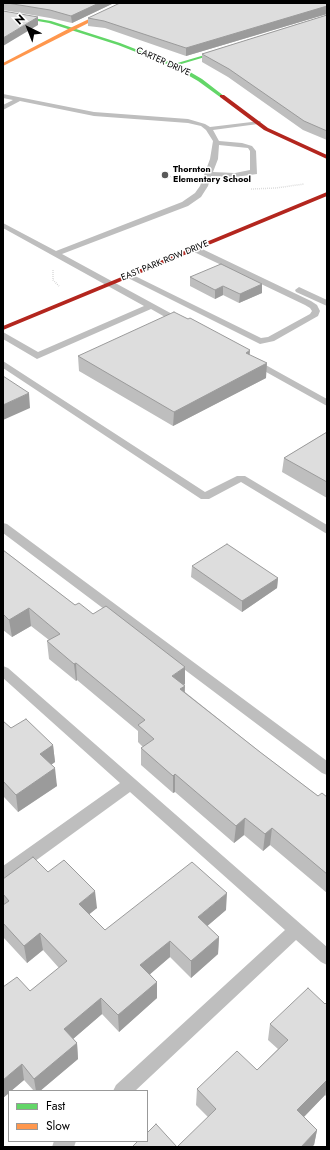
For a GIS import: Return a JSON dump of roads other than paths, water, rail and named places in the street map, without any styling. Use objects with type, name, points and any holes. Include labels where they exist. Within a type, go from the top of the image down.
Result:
[{"type":"street","points":[[3,65],[71,29],[126,3]]},
{"type":"street","name":"CARTER DRIVE","points":[[3,14],[50,22],[119,44],[174,65],[200,80],[266,129],[327,157]]},
{"type":"street","points":[[174,65],[240,45]]},
{"type":"street","name":"EAST PARK ROW DRIVE","points":[[3,328],[327,194]]},
{"type":"lane","points":[[3,96],[94,114],[188,121],[203,125],[209,129],[216,141],[214,158],[204,186],[198,195],[185,204],[55,254]]},
{"type":"lane","points":[[3,108],[19,99]]},
{"type":"lane","points":[[54,106],[60,114],[69,117],[100,121],[124,117]]},
{"type":"lane","points":[[209,129],[258,122]]},
{"type":"lane","points":[[208,174],[235,175],[254,172],[253,151],[250,147],[216,143]]},
{"type":"lane","points":[[3,225],[194,329]]},
{"type":"lane","points":[[204,245],[327,303]]},
{"type":"lane","points":[[128,276],[260,341],[271,339],[314,316],[316,311],[314,307],[308,303],[195,249]]},
{"type":"lane","points":[[3,335],[37,356],[151,306]]},
{"type":"lane","points":[[242,355],[327,403]]},
{"type":"lane","points":[[3,364],[205,497],[241,478],[327,530]]},
{"type":"lane","points":[[3,527],[327,769]]},
{"type":"lane","points":[[3,671],[327,957]]},
{"type":"lane","points":[[3,875],[130,784]]},
{"type":"lane","points":[[123,1090],[296,930]]},
{"type":"place","name":"Thornton Elementary School","points":[[165,175]]}]
